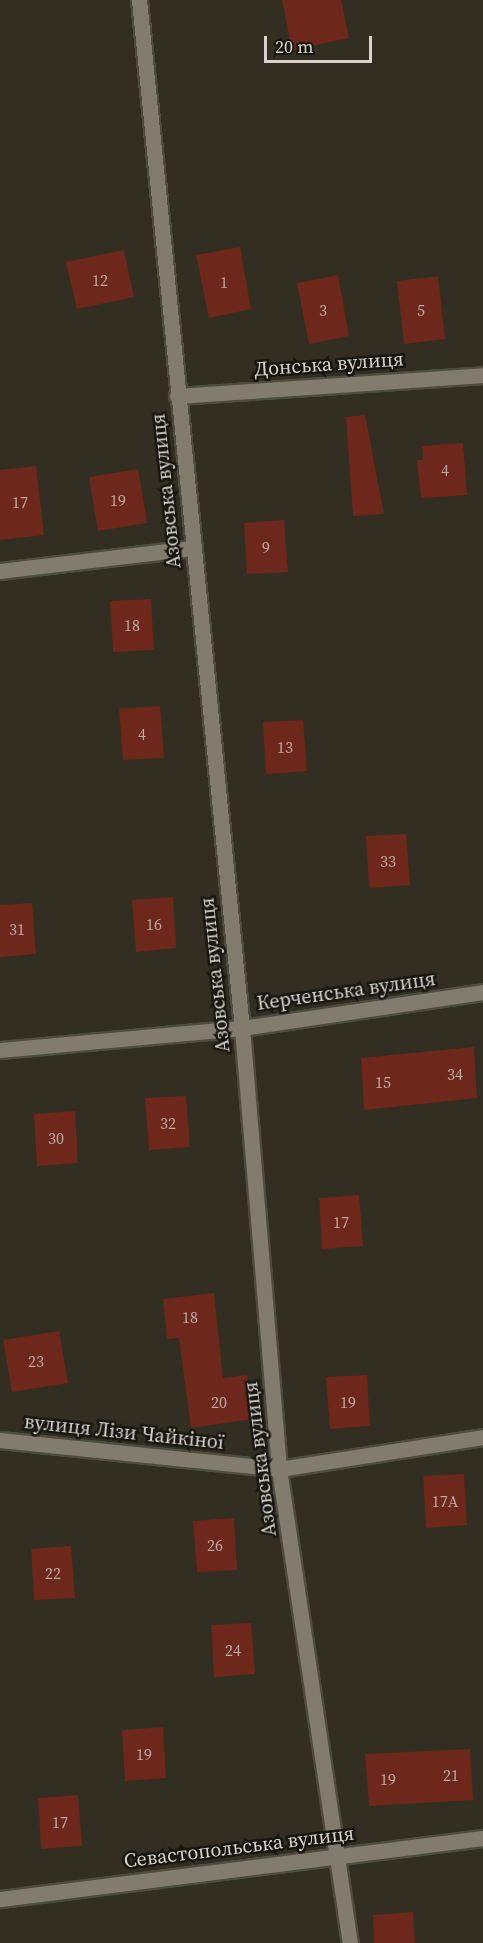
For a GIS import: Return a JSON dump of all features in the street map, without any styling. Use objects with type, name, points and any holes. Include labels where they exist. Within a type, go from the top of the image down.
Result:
[{"type":"street","name":"Азовська вулиця","points":[[139,0],[192,548],[242,1028],[279,1469],[340,1856],[350,1943]]},
{"type":"street","name":"Донська вулиця","points":[[177,396],[483,375]]},
{"type":"street","points":[[0,572],[192,548]]},
{"type":"street","name":"Керченська вулиця","points":[[0,1050],[242,1028],[483,992]]},
{"type":"street","name":"вулиця Лізи Чайкіної","points":[[0,1440],[279,1469],[483,1437]]},
{"type":"street","name":"Севастопольська вулиця","points":[[0,1899],[483,1838]]},
{"type":"building","points":[[282,0],[341,0],[349,38],[292,50]]},
{"type":"building","points":[[240,247],[251,309],[209,318],[196,255]]},
{"type":"building","points":[[124,250],[134,297],[77,309],[66,262]]},
{"type":"building","points":[[338,275],[349,336],[309,344],[297,283]]},
{"type":"building","points":[[438,276],[445,339],[404,344],[397,281]]},
{"type":"building","points":[[365,415],[384,514],[353,516],[346,417]]},
{"type":"building","points":[[463,443],[467,495],[421,498],[417,460],[423,460],[422,446]]},
{"type":"building","points":[[36,466],[44,535],[0,540],[0,470]]},
{"type":"building","points":[[138,469],[147,523],[98,531],[89,477]]},
{"type":"building","points":[[284,520],[288,572],[247,574],[244,523]]},
{"type":"building","points":[[151,599],[154,650],[113,652],[110,601]]},
{"type":"building","points":[[160,706],[164,758],[123,760],[119,709]]},
{"type":"building","points":[[303,720],[307,771],[266,774],[263,722]]},
{"type":"building","points":[[406,834],[410,885],[369,888],[366,836]]},
{"type":"building","points":[[173,897],[176,948],[136,952],[132,900]]},
{"type":"building","points":[[32,903],[36,954],[0,957],[0,905]]},
{"type":"building","points":[[474,1047],[477,1098],[364,1110],[361,1058]]},
{"type":"building","points":[[186,1096],[190,1147],[149,1150],[145,1098]]},
{"type":"building","points":[[75,1111],[78,1163],[37,1166],[34,1114]]},
{"type":"building","points":[[359,1195],[363,1246],[322,1249],[319,1198]]},
{"type":"building","points":[[214,1293],[223,1378],[247,1375],[253,1419],[191,1428],[179,1338],[167,1339],[163,1299]]},
{"type":"building","points":[[59,1331],[68,1383],[12,1392],[3,1340]]},
{"type":"building","points":[[367,1375],[370,1426],[330,1429],[326,1377]]},
{"type":"building","points":[[464,1474],[467,1525],[426,1528],[423,1476]]},
{"type":"building","points":[[234,1518],[237,1570],[197,1572],[193,1521]]},
{"type":"building","points":[[71,1546],[75,1598],[34,1600],[31,1549]]},
{"type":"building","points":[[251,1623],[255,1674],[214,1677],[211,1625]]},
{"type":"building","points":[[163,1727],[166,1778],[125,1781],[122,1730]]},
{"type":"building","points":[[470,1749],[473,1800],[369,1806],[365,1754]]},
{"type":"building","points":[[78,1795],[82,1846],[41,1849],[38,1798]]},
{"type":"building","points":[[413,1912],[415,1943],[374,1943],[373,1915]]}]
